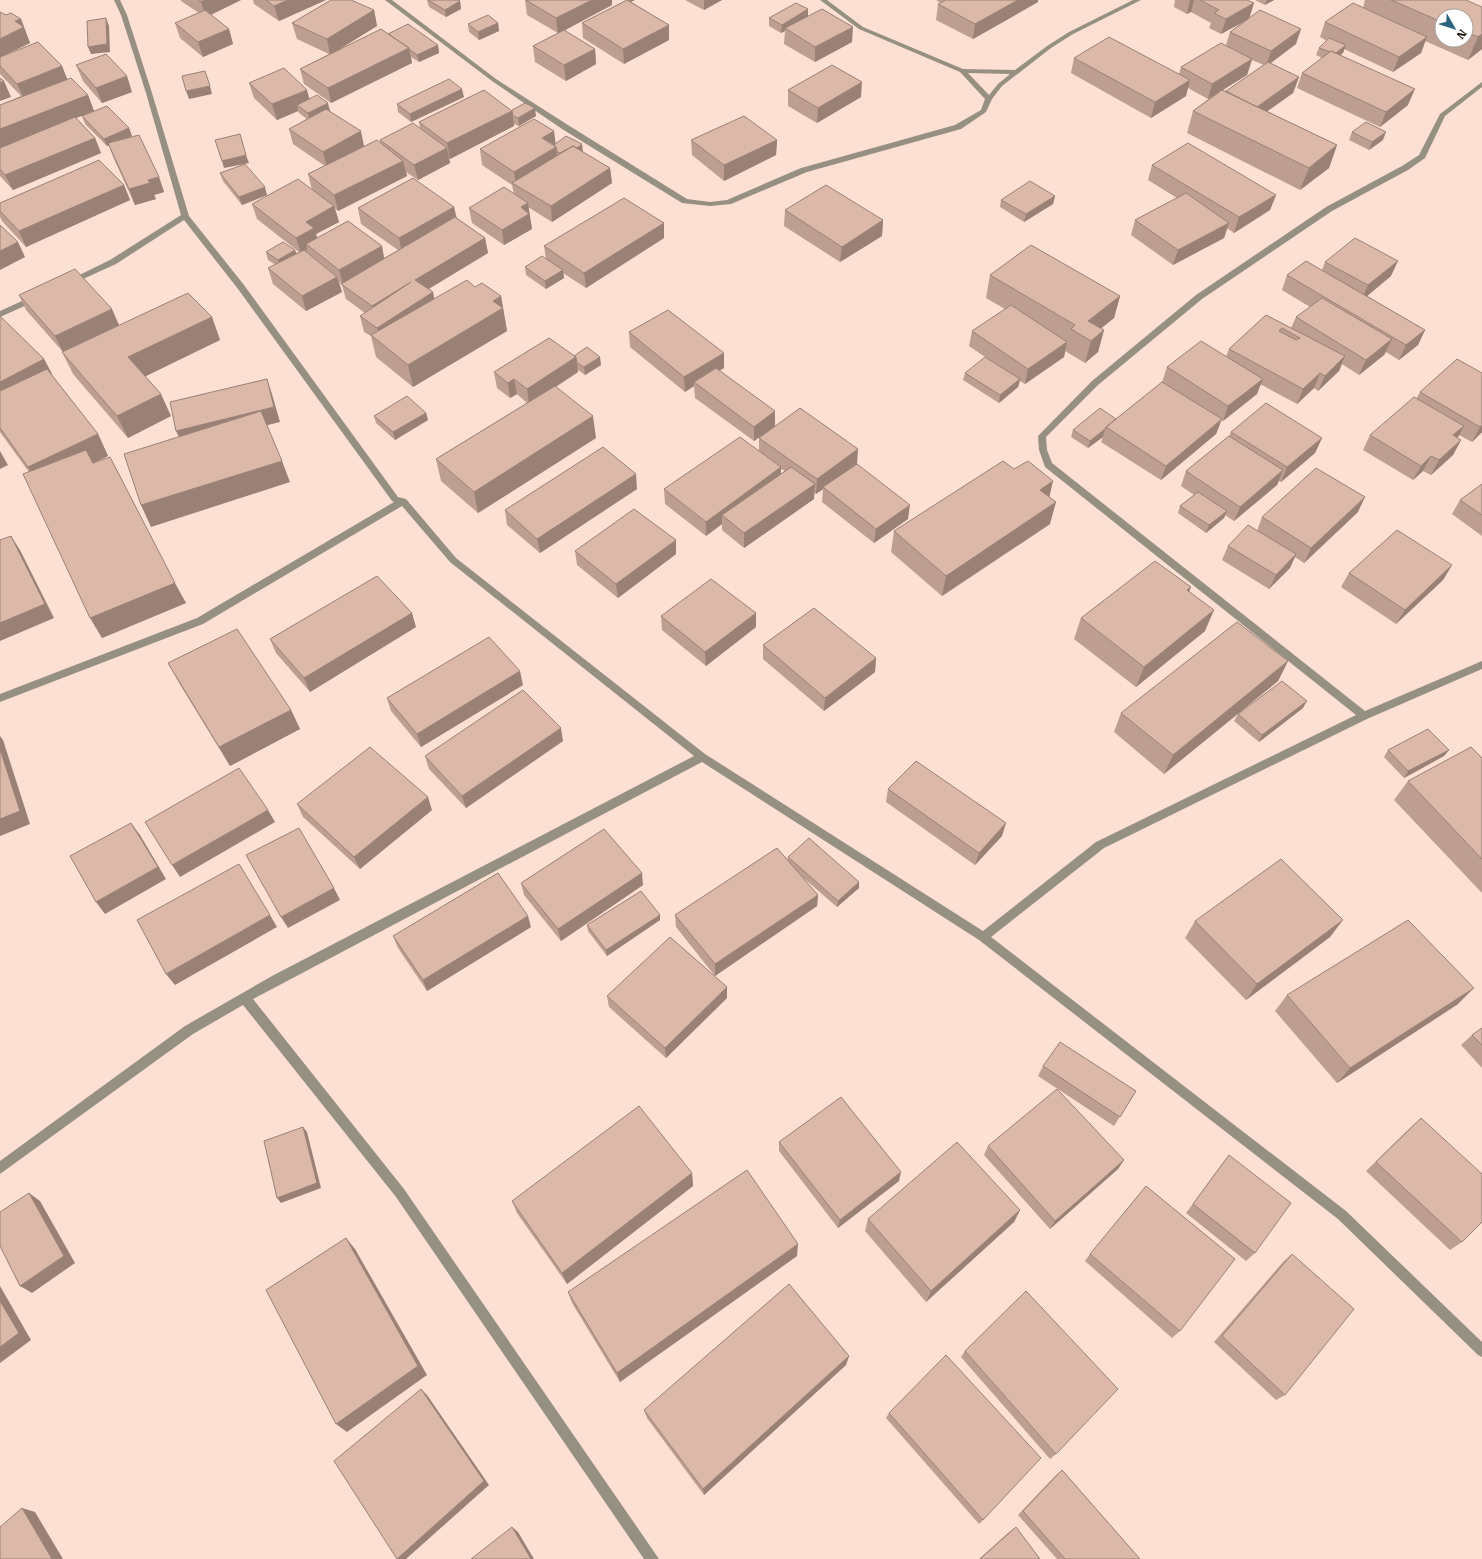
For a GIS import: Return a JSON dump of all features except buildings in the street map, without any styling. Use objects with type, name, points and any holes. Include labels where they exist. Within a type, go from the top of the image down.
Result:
[{"type":"street","points":[[117,0],[124,15],[147,86],[185,216],[241,287],[395,499],[403,501],[453,560],[702,757],[983,937],[1163,1075],[1342,1215],[1482,1351]]},
{"type":"street","points":[[388,0],[494,80],[685,201],[710,204],[728,202],[804,170],[958,127],[984,111],[989,99],[1000,85],[1071,33],[1138,0]]},
{"type":"street","points":[[823,0],[861,28],[962,71],[1016,72]]},
{"type":"street","points":[[962,71],[989,99]]},
{"type":"street","points":[[1364,716],[1048,465],[1043,450],[1042,436],[1095,383],[1199,297],[1329,209],[1405,168],[1422,156],[1442,114],[1482,84]]},
{"type":"street","points":[[64,285],[113,262],[185,216]]},
{"type":"street","points":[[0,314],[42,294]]},
{"type":"street","points":[[0,698],[200,621],[403,501]]},
{"type":"street","points":[[983,937],[1100,845],[1364,716],[1482,665]]},
{"type":"street","points":[[0,1168],[189,1030],[276,980],[702,757]]},
{"type":"street","points":[[245,998],[400,1193],[652,1559]]}]
